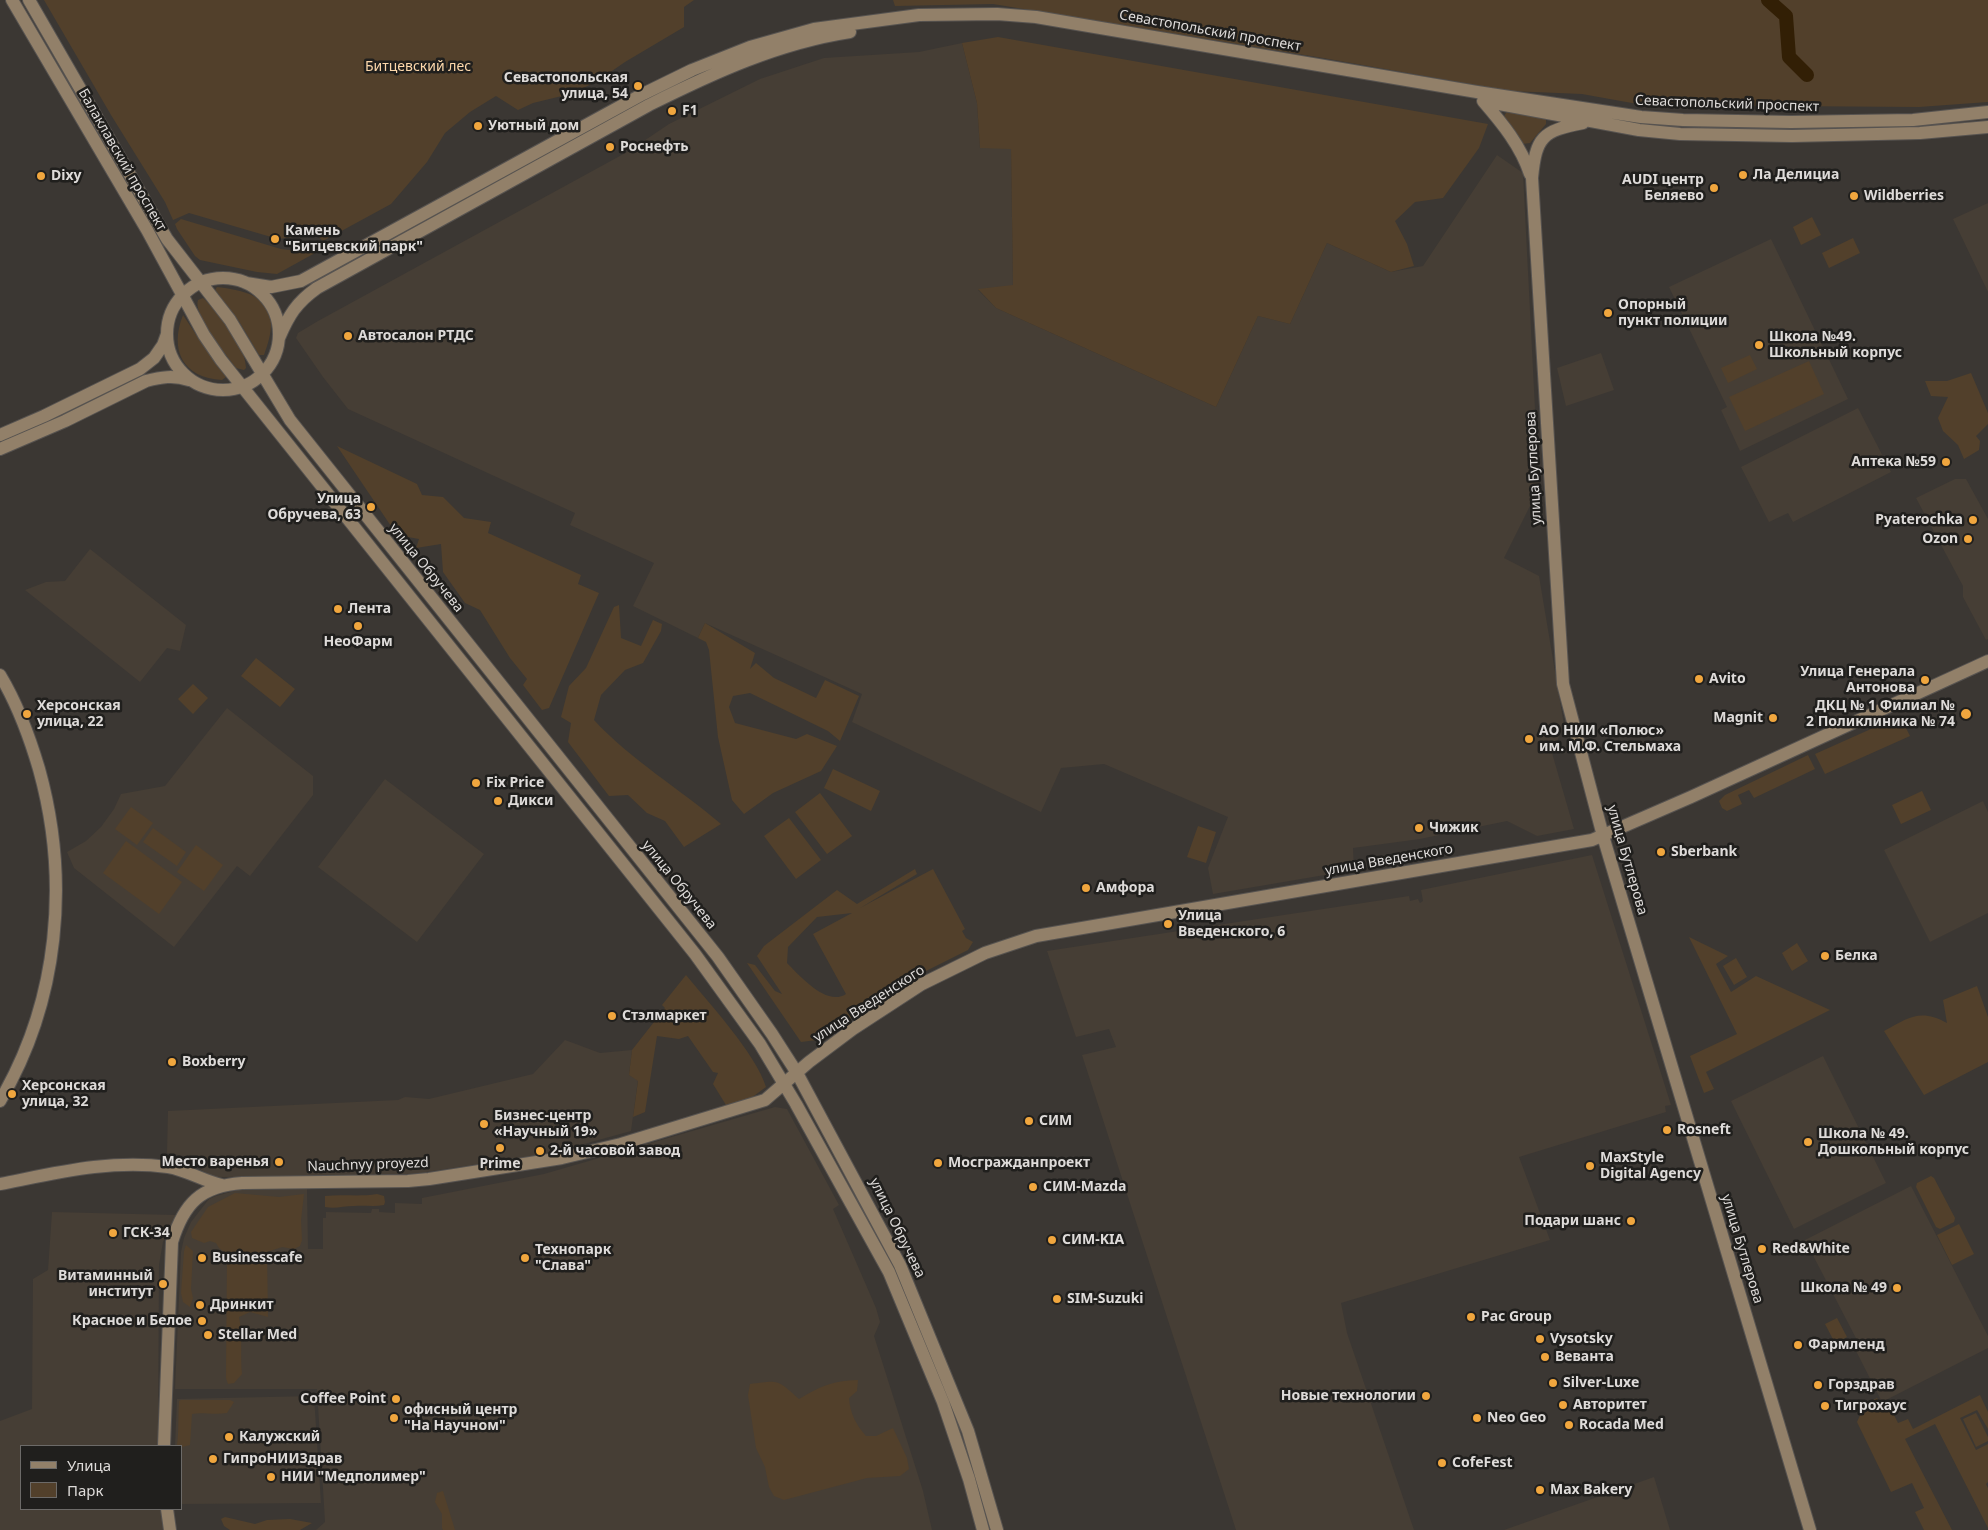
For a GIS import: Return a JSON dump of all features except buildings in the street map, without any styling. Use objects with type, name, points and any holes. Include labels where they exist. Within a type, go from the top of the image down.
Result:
[{"type":"main road","name":"Балаклавский проспект","points":[[12,0],[146,230],[204,335]]},
{"type":"main road","name":"Балаклавский проспект","points":[[29,0],[167,239],[230,320]]},
{"type":"main road","name":"Севастопольский проспект","points":[[199,282],[221,279],[271,287],[301,281],[642,94],[692,70],[750,47],[814,29],[919,15],[997,14],[1036,17],[1640,118],[1791,122],[1913,120],[1988,112]]},
{"type":"main road","name":"Севастопольский проспект","points":[[262,373],[273,357],[279,338],[293,310],[317,288],[649,105],[705,77],[747,59],[840,34],[919,22],[997,20],[1038,23],[1639,130],[1680,134],[1744,135],[1920,133],[1988,127]]},
{"type":"main road","name":"улица Бутлерова","points":[[1483,101],[1502,122],[1526,161],[1532,178]]},
{"type":"main road","name":"улица Бутлерова","points":[[1590,122],[1566,126],[1544,136],[1534,154],[1532,178],[1560,662],[1563,684],[1603,836],[1810,1530]]},
{"type":"main road","points":[[0,435],[44,416],[140,369],[154,358],[163,346],[171,318],[182,297],[199,282]]},
{"type":"main road","points":[[246,283],[262,293],[274,310],[280,328],[279,338]]},
{"type":"main road","name":"улица Обручева","points":[[230,320],[274,396],[306,443],[718,958],[797,1073],[900,1265],[968,1431],[996,1530]]},
{"type":"main road","points":[[168,330],[168,346],[172,358],[183,372],[197,382]]},
{"type":"main road","name":"улица Обручева","points":[[204,335],[242,386],[700,961],[760,1044],[890,1272],[943,1402],[969,1479],[982,1530]]},
{"type":"main road","points":[[0,450],[65,421],[146,381],[174,376],[216,389],[235,389],[262,373]]},
{"type":"main road","name":"улица Введенского","points":[[784,1085],[853,1029],[922,984],[985,953],[1009,944],[1036,936],[1592,840],[1988,661]]},
{"type":"main road","points":[[0,675],[26,725],[42,779],[55,848],[57,889],[56,923],[46,984],[27,1045],[15,1074],[0,1101]]},
{"type":"main road","name":"Nauchnyy proyezd","points":[[164,1445],[172,1242],[178,1223],[198,1197],[207,1190],[222,1185],[267,1182],[408,1181],[562,1158],[620,1144],[765,1100],[784,1085]]},
{"type":"main road","points":[[0,1184],[97,1166],[122,1164],[184,1171],[194,1177],[222,1185]]},
{"type":"main road","points":[[194,1177],[200,1185],[198,1197]]},
{"type":"main road","points":[[167,1510],[170,1530]]},
{"type":"shaded area","points":[[962,43],[977,103],[980,148],[1011,148],[1013,286],[978,290],[996,308],[1216,407],[1258,316],[1290,324],[1327,243],[1391,272],[1423,266],[1497,155],[1523,173],[1539,488],[1504,558],[1539,576],[1564,725],[1552,753],[1574,829],[1537,836],[1507,821],[1420,839],[1353,848],[1354,870],[1213,894],[1208,868],[1228,817],[1104,764],[1061,768],[1041,812],[852,722],[862,694],[705,623],[698,638],[633,606],[654,563],[570,525],[575,513],[348,409],[296,338],[298,333],[318,321],[629,151],[669,124],[760,79],[824,58],[919,52]]},
{"type":"shaded area","points":[[1988,203],[1988,292],[1953,219]]},
{"type":"shaded area","name":"Школа №49. Школьный корпус","points":[[1771,239],[1848,399],[1740,451],[1721,410],[1727,407],[1669,287]]},
{"type":"shaded area","points":[[1601,353],[1614,390],[1566,406],[1557,368]]},
{"type":"shaded area","points":[[1858,408],[1891,472],[1793,522],[1788,513],[1769,522],[1741,467]]},
{"type":"shaded area","points":[[1955,479],[1966,479],[1988,519],[1988,639],[1986,640],[1963,597],[1963,586],[1916,498]]},
{"type":"shaded area","points":[[90,549],[186,625],[180,651],[167,648],[140,682],[25,590],[46,582],[65,581]]},
{"type":"shaded area","points":[[227,708],[313,776],[313,795],[250,876],[237,866],[174,947],[74,868],[67,852],[86,841],[101,827],[114,809],[121,794],[165,786]]},
{"type":"shaded area","points":[[385,779],[484,854],[417,942],[318,867]]},
{"type":"shaded area","points":[[1983,801],[1988,812],[1988,913],[1930,942],[1884,850]]},
{"type":"shaded area","points":[[1592,855],[1671,1105],[1665,1106],[1666,1112],[1519,1157],[1550,1240],[1341,1303],[1347,1333],[1414,1530],[1236,1530],[1082,1055],[1116,1047],[1109,1029],[1076,1037],[1047,951],[1409,896],[1410,901],[1418,899],[1420,903],[1423,901],[1421,890]]},
{"type":"shaded area","points":[[565,1040],[600,1053],[632,1050],[629,1075],[638,1080],[631,1131],[555,1152],[420,1173],[382,1176],[215,1177],[201,1170],[198,1164],[184,1156],[167,1153],[168,1111],[398,1100],[405,1097],[429,1099],[533,1074]]},
{"type":"shaded area","name":"Школа № 49. Дошкольный корпус","points":[[1823,1056],[1886,1183],[1794,1229],[1731,1101]]},
{"type":"shaded area","points":[[775,1107],[787,1109],[839,1205],[833,1209],[876,1308],[880,1322],[874,1336],[923,1491],[932,1530],[316,1530],[325,1522],[317,1389],[175,1389],[181,1252],[184,1238],[191,1222],[209,1199],[238,1190],[307,1189],[308,1249],[323,1249],[323,1218],[326,1218],[326,1212],[371,1213],[372,1209],[379,1209],[379,1212],[395,1213],[395,1203],[422,1204],[422,1198],[544,1174]]},
{"type":"shaded area","name":"Школа № 49","points":[[1911,1186],[1988,1336],[1988,1348],[1882,1402],[1854,1347],[1859,1344],[1805,1240]]},
{"type":"shaded area","points":[[52,1212],[176,1215],[163,1242],[159,1265],[158,1445],[20,1445],[20,1510],[161,1510],[165,1530],[0,1530],[0,1421],[32,1409],[33,1279],[48,1270]]},
{"type":"shaded area","points":[[314,1396],[321,1503],[182,1504],[182,1445],[175,1445],[177,1399]]},
{"type":"shaded area","points":[[1654,1477],[1670,1530],[1504,1530]]},
{"type":"green space","name":"Битцевский лес","points":[[44,0],[694,0],[684,7],[684,27],[625,62],[596,82],[570,94],[533,103],[518,110],[496,96],[470,112],[445,133],[427,162],[391,204],[323,241],[315,234],[278,239],[189,213],[173,220],[165,202],[111,115]]},
{"type":"green space","points":[[893,0],[1988,0],[1988,102],[1919,107],[1643,105],[1582,94],[1510,91],[1323,58],[993,4],[895,6]]},
{"type":"green space","points":[[998,37],[1488,124],[1479,148],[1443,198],[1415,202],[1395,221],[1407,244],[1414,266],[1391,272],[1327,243],[1290,324],[1258,316],[1216,407],[996,308],[978,289],[1013,285],[1011,149],[980,148],[977,103],[962,43]]},
{"type":"green space","points":[[1508,110],[1546,117],[1546,124],[1530,143],[1522,144],[1504,116]]},
{"type":"green space","points":[[1812,217],[1821,235],[1801,245],[1793,227]]},
{"type":"green space","points":[[181,219],[281,249],[315,253],[277,274],[257,272],[200,260],[195,256],[177,229],[175,224]]},
{"type":"green space","points":[[1853,238],[1860,253],[1829,268],[1822,253]]},
{"type":"green space","points":[[217,287],[246,293],[257,298],[265,305],[270,314],[271,325],[264,355],[259,355],[240,323],[215,290]]},
{"type":"green space","points":[[203,298],[224,321],[237,340],[245,360],[246,368],[244,370],[236,368],[204,323],[198,306],[198,300]]},
{"type":"green space","points":[[183,315],[225,375],[226,377],[222,380],[197,374],[183,360],[178,340]]},
{"type":"green space","points":[[1750,355],[1757,369],[1728,383],[1721,368]]},
{"type":"green space","points":[[1809,361],[1824,394],[1745,431],[1729,397]]},
{"type":"green space","points":[[1971,373],[1988,413],[1988,424],[1976,436],[1980,441],[1979,450],[1964,459],[1958,445],[1943,431],[1938,418],[1948,397],[1931,396],[1925,381],[1947,381]]},
{"type":"green space","points":[[337,446],[417,484],[422,495],[443,497],[464,518],[491,522],[488,533],[581,575],[578,584],[599,593],[549,708],[542,710],[523,685],[527,679],[510,658],[480,610],[465,603],[443,572],[441,544],[416,548],[419,539],[397,535]]},
{"type":"green space","points":[[619,605],[621,638],[641,646],[653,620],[662,624],[661,631],[643,663],[625,670],[601,695],[594,720],[608,735],[721,824],[684,847],[665,821],[647,813],[628,795],[609,796],[568,742],[571,723],[561,717],[569,686],[586,668],[614,607]]},
{"type":"green space","points":[[705,623],[755,653],[750,669],[756,663],[774,678],[816,698],[825,680],[859,696],[840,741],[828,731],[750,693],[733,696],[729,707],[735,723],[796,739],[807,734],[837,746],[821,771],[773,793],[744,814],[732,800],[718,737],[709,650],[706,642],[698,638]]},
{"type":"green space","points":[[256,658],[295,689],[280,707],[241,676]]},
{"type":"green space","points":[[193,684],[208,698],[193,714],[178,699]]},
{"type":"green space","points":[[1900,716],[1910,736],[1825,774],[1815,754]]},
{"type":"green space","points":[[1808,755],[1815,769],[1754,798],[1749,790],[1738,795],[1742,804],[1727,811],[1722,808],[1719,801],[1725,795]]},
{"type":"green space","points":[[833,769],[880,791],[871,811],[824,788]]},
{"type":"green space","points":[[1922,791],[1931,810],[1901,824],[1892,805]]},
{"type":"green space","points":[[820,793],[852,836],[827,854],[795,812]]},
{"type":"green space","points":[[131,807],[153,823],[137,845],[115,829]]},
{"type":"green space","points":[[789,818],[821,860],[796,879],[764,836]]},
{"type":"green space","points":[[1198,826],[1216,832],[1206,863],[1187,857]]},
{"type":"green space","points":[[153,828],[186,852],[177,866],[143,842]]},
{"type":"green space","points":[[126,841],[182,882],[159,914],[103,873]]},
{"type":"green space","points":[[196,845],[223,865],[204,891],[177,872]]},
{"type":"green space","points":[[915,869],[917,874],[860,908],[933,869],[965,929],[962,931],[966,938],[973,942],[968,950],[912,978],[817,1040],[801,1042],[747,963],[755,965],[775,991],[782,994],[757,956],[764,946],[837,890],[857,904]],"holes":[[[852,913],[813,934],[846,994],[839,997],[831,996],[822,993],[806,982],[787,963],[788,947],[817,917]]]},
{"type":"green space","points":[[1689,937],[1728,956],[1716,964],[1731,992],[1756,976],[1830,1010],[1706,1072],[1714,1089],[1704,1093],[1690,1056],[1737,1034]]},
{"type":"green space","points":[[1797,943],[1808,961],[1792,971],[1782,953]]},
{"type":"green space","points":[[1736,958],[1747,977],[1734,985],[1723,966]]},
{"type":"green space","points":[[686,975],[742,1044],[761,1074],[766,1087],[751,1098],[726,1105],[713,1084],[718,1073],[713,1072],[688,1036],[679,1039],[657,1036],[645,1112],[633,1117],[638,1081],[629,1075],[632,1050],[665,1008],[662,1005]]},
{"type":"green space","points":[[1977,986],[1988,1017],[1988,1062],[1924,1095],[1884,1031],[1914,1016],[1929,1016],[1947,1023],[1943,1000]]},
{"type":"green space","points":[[1931,1176],[1934,1178],[1955,1218],[1954,1222],[1940,1229],[1936,1227],[1916,1187],[1917,1183]]},
{"type":"green space","points":[[235,1193],[279,1197],[304,1194],[301,1220],[302,1240],[300,1246],[294,1249],[282,1247],[267,1252],[268,1317],[250,1312],[239,1317],[242,1374],[234,1383],[228,1384],[226,1378],[227,1254],[216,1243],[210,1241],[204,1243],[192,1238],[191,1232],[208,1207]]},
{"type":"green space","points":[[377,1194],[384,1196],[384,1205],[325,1207],[325,1196]]},
{"type":"green space","points":[[1959,1224],[1974,1254],[1952,1265],[1937,1235]]},
{"type":"green space","points":[[186,1245],[193,1251],[191,1289],[193,1298],[190,1307],[183,1302],[181,1293]]},
{"type":"green space","points":[[1837,1318],[1847,1337],[1835,1343],[1825,1324]]},
{"type":"green space","points":[[858,1380],[857,1391],[849,1398],[856,1423],[866,1436],[876,1436],[893,1428],[907,1458],[909,1469],[900,1476],[867,1478],[784,1500],[774,1496],[769,1487],[765,1467],[756,1448],[748,1395],[750,1384],[777,1382],[799,1399],[827,1385]]},
{"type":"green space","points":[[1980,1395],[1988,1412],[1988,1429],[1977,1410],[1960,1418],[1976,1450],[1988,1444],[1988,1482],[1986,1484],[1988,1488],[1988,1528],[1935,1424],[1905,1439],[1952,1530],[1924,1530],[1915,1512],[1924,1508],[1912,1483],[1891,1492],[1857,1422],[1865,1404],[1877,1398],[1882,1406],[1888,1403],[1898,1423],[1908,1419],[1913,1429]]},
{"type":"green space","points":[[230,1400],[234,1402],[227,1413],[192,1414],[190,1445],[182,1447],[182,1445],[177,1445],[179,1401]]},
{"type":"green space","points":[[1976,1413],[1988,1437],[1988,1441],[1976,1447],[1963,1419]]},
{"type":"green space","points":[[443,1491],[455,1530],[443,1530],[442,1528],[442,1514],[435,1502],[437,1493]]},
{"type":"green space","points":[[225,1517],[255,1524],[267,1520],[290,1519],[312,1523],[300,1530],[230,1530],[224,1526],[221,1519]]},
{"type":"waterway","points":[[1768,0],[1786,16],[1789,57],[1807,75]]},
{"type":"place","name":"Севастопольская улица, 54","points":[[638,86]]},
{"type":"place","name":"F1","points":[[672,111]]},
{"type":"place","name":"Уютный дом","points":[[478,126]]},
{"type":"place","name":"Роснефть","points":[[610,147]]},
{"type":"place","name":"Ла Делициа","points":[[1743,175]]},
{"type":"place","name":"Dixy","points":[[41,176]]},
{"type":"place","name":"AUDI центр Беляево","points":[[1714,188]]},
{"type":"place","name":"Wildberries","points":[[1854,196]]},
{"type":"place","name":"Камень \"Битцевский парк\"","points":[[275,239]]},
{"type":"place","name":"Опорный пункт полиции","points":[[1608,313]]},
{"type":"place","name":"Автосалон РТДС","points":[[348,336]]},
{"type":"place","name":"Школа №49. Школьный корпус","points":[[1759,345]]},
{"type":"place","name":"Аптека №59","points":[[1946,462]]},
{"type":"place","name":"Улица Обручева, 63","points":[[371,507]]},
{"type":"place","name":"Pyaterochka","points":[[1973,520]]},
{"type":"place","name":"Ozon","points":[[1968,539]]},
{"type":"place","name":"Лента","points":[[338,609]]},
{"type":"place","name":"НеоФарм","points":[[358,626]]},
{"type":"place","name":"Avito","points":[[1699,679]]},
{"type":"place","name":"Улица Генерала Антонова","points":[[1925,680]]},
{"type":"place","name":"Херсонская улица, 22","points":[[27,714]]},
{"type":"place","name":"ДКЦ № 1 Филиал № 2 Поликлиника № 74","points":[[1966,714]]},
{"type":"place","name":"Magnit","points":[[1773,718]]},
{"type":"place","name":"АО НИИ «Полюс» им. М.Ф. Стельмаха","points":[[1529,739]]},
{"type":"place","name":"Fix Price","points":[[476,783]]},
{"type":"place","name":"Дикси","points":[[498,801]]},
{"type":"place","name":"Чижик","points":[[1419,828]]},
{"type":"place","name":"Sberbank","points":[[1661,852]]},
{"type":"place","name":"Амфора","points":[[1086,888]]},
{"type":"place","name":"Улица Введенского, 6","points":[[1168,924]]},
{"type":"place","name":"Белка","points":[[1825,956]]},
{"type":"place","name":"Стэлмаркет","points":[[612,1016]]},
{"type":"place","name":"Boxberry","points":[[172,1062]]},
{"type":"place","name":"Херсонская улица, 32","points":[[12,1094]]},
{"type":"place","name":"СИМ","points":[[1029,1121]]},
{"type":"place","name":"Бизнес-центр «Научный 19»","points":[[484,1124]]},
{"type":"place","name":"Rosneft","points":[[1667,1130]]},
{"type":"place","name":"Школа № 49. Дошкольный корпус","points":[[1808,1142]]},
{"type":"place","name":"Prime","points":[[500,1148]]},
{"type":"place","name":"2-й часовой завод","points":[[540,1151]]},
{"type":"place","name":"Место варенья","points":[[279,1162]]},
{"type":"place","name":"Мосгражданпроект","points":[[938,1163]]},
{"type":"place","name":"MaxStyle Digital Agency","points":[[1590,1166]]},
{"type":"place","name":"СИМ-Mazda","points":[[1033,1187]]},
{"type":"place","name":"Подари шанс","points":[[1631,1221]]},
{"type":"place","name":"ГСК-34","points":[[113,1233]]},
{"type":"place","name":"СИМ-KIA","points":[[1052,1240]]},
{"type":"place","name":"Red&White","points":[[1762,1249]]},
{"type":"place","name":"Businesscafe","points":[[202,1258]]},
{"type":"place","name":"Технопарк \"Слава\"","points":[[525,1258]]},
{"type":"place","name":"Витаминный институт","points":[[163,1284]]},
{"type":"place","name":"Школа № 49","points":[[1897,1288]]},
{"type":"place","name":"SIM-Suzuki","points":[[1057,1299]]},
{"type":"place","name":"Дринкит","points":[[200,1305]]},
{"type":"place","name":"Pac Group","points":[[1471,1317]]},
{"type":"place","name":"Красное и Белое","points":[[202,1321]]},
{"type":"place","name":"Stellar Med","points":[[208,1335]]},
{"type":"place","name":"Vysotsky","points":[[1540,1339]]},
{"type":"place","name":"Фармленд","points":[[1798,1345]]},
{"type":"place","name":"Веванта","points":[[1545,1357]]},
{"type":"place","name":"Silver-Luxe","points":[[1553,1383]]},
{"type":"place","name":"Горздрав","points":[[1818,1385]]},
{"type":"place","name":"Новые технологии","points":[[1426,1396]]},
{"type":"place","name":"Coffee Point","points":[[396,1399]]},
{"type":"place","name":"Авторитет","points":[[1563,1405]]},
{"type":"place","name":"Тигрохаус","points":[[1825,1406]]},
{"type":"place","name":"офисный центр \"На Научном\"","points":[[394,1418]]},
{"type":"place","name":"Neo Geo","points":[[1477,1418]]},
{"type":"place","name":"Rocada Med","points":[[1569,1425]]},
{"type":"place","name":"Калужский","points":[[229,1437]]},
{"type":"place","name":"ГипроНИИЗдрав","points":[[213,1459]]},
{"type":"place","name":"CofeFest","points":[[1442,1463]]},
{"type":"place","name":"НИИ \"Медполимер\"","points":[[271,1477]]},
{"type":"place","name":"Max Bakery","points":[[1540,1490]]}]
